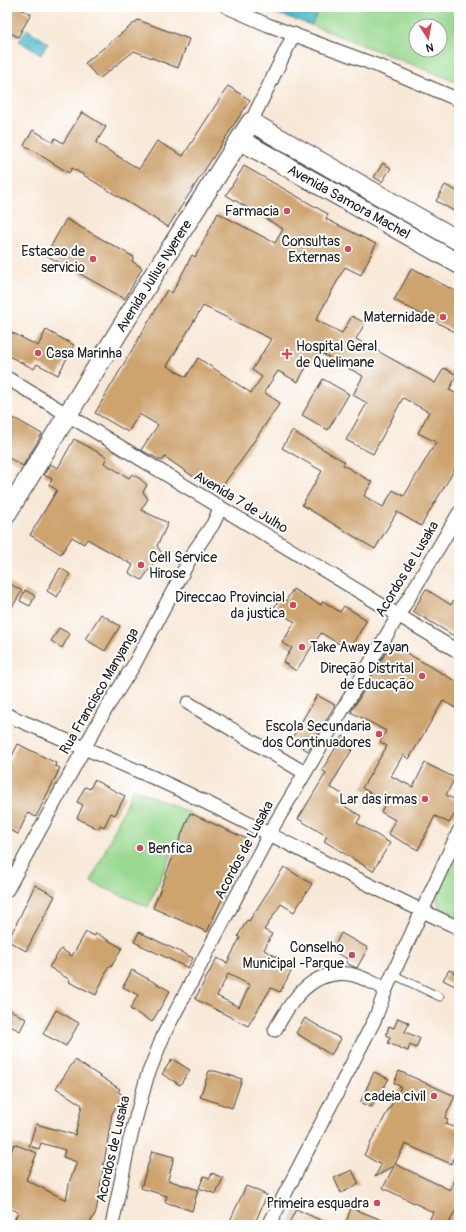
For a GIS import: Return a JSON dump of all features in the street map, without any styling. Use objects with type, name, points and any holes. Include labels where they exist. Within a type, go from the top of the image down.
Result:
[{"type":"street","points":[[227,7],[384,68],[459,100]]},
{"type":"street","name":"Avenida Julius Nyerere","points":[[7,513],[251,122],[294,34]]},
{"type":"street","name":"Avenida Samora Machel","points":[[251,122],[459,242]]},
{"type":"street","name":"Avenida Samora Machel","points":[[240,140],[459,264]]},
{"type":"street","name":"Avenida 7 de Julho","points":[[7,378],[398,617],[459,652]]},
{"type":"street","name":"Rua Francisco Manyanga","points":[[7,890],[104,712],[134,665],[193,553],[213,524],[220,509]]},
{"type":"street","name":"Acordos de Lusaka","points":[[112,1225],[129,1143],[147,1077],[164,1034],[270,834],[459,513]]},
{"type":"street","points":[[188,703],[305,773]]},
{"type":"street","points":[[7,715],[152,777],[270,834],[357,880],[459,928]]},
{"type":"street","points":[[269,1225],[375,1019],[386,989],[394,975],[459,831]]},
{"type":"street","points":[[274,1030],[287,1007],[302,989],[334,974],[349,974],[363,978],[386,989]]},
{"type":"lane","points":[[394,975],[440,997]]},
{"type":"green space","points":[[321,7],[459,7],[459,83],[311,25]]},
{"type":"green space","name":"Benfica","points":[[133,788],[190,813],[148,907],[91,882]]},
{"type":"green space","points":[[459,848],[459,918],[440,909],[436,895]]},
{"type":"water","points":[[257,7],[321,7],[311,25]]},
{"type":"water","points":[[27,29],[48,43],[41,55],[19,41]]},
{"type":"building","points":[[7,7],[25,7],[23,10],[31,14],[18,37],[7,31]]},
{"type":"building","points":[[138,20],[189,39],[178,68],[134,51],[99,79],[85,63]]},
{"type":"building","points":[[228,86],[250,100],[168,227],[72,168],[69,173],[24,145],[33,130],[53,142],[55,138],[63,143],[82,112],[106,127],[96,143],[139,169],[157,141],[183,156]]},
{"type":"building","points":[[383,163],[391,168],[382,182],[374,177]]},
{"type":"building","points":[[244,166],[328,214],[326,219],[376,244],[361,275],[345,267],[316,320],[342,333],[352,316],[365,323],[356,339],[435,383],[444,368],[457,375],[449,390],[459,395],[459,462],[421,526],[397,512],[375,549],[302,505],[322,471],[282,448],[292,431],[345,462],[343,465],[372,482],[364,496],[383,507],[393,490],[404,496],[436,442],[418,433],[429,412],[403,398],[373,454],[346,440],[367,403],[353,395],[363,376],[319,352],[314,362],[310,360],[298,382],[278,371],[264,392],[280,403],[249,450],[217,493],[165,457],[162,461],[141,450],[158,425],[139,414],[128,432],[95,413],[167,290],[172,293],[192,255],[195,257],[218,213],[275,243],[283,229],[226,195]],"holes":[[[203,306],[271,339],[252,370],[262,377],[251,393],[198,358],[186,377],[167,366]]]},
{"type":"building","points":[[445,185],[459,192],[459,214],[436,201]]},
{"type":"building","name":"Estacao de servicio","points":[[66,219],[134,257],[132,261],[142,268],[125,299],[46,255]]},
{"type":"building","name":"Maternidade","points":[[412,268],[459,293],[459,334],[394,300]]},
{"type":"building","name":"Casa Marinha","points":[[7,330],[38,346],[46,330],[74,345],[58,375],[37,364],[34,369],[7,355]]},
{"type":"building","points":[[323,379],[349,394],[328,430],[302,415]]},
{"type":"building","points":[[14,418],[42,434],[23,466],[7,457],[7,431]]},
{"type":"building","points":[[74,439],[107,457],[104,463],[129,478],[132,474],[147,485],[143,492],[148,499],[141,510],[168,523],[157,546],[161,552],[142,580],[129,573],[133,565],[87,539],[84,544],[72,537],[61,554],[30,535],[57,490],[49,485],[52,479],[44,475],[50,464],[58,468]]},
{"type":"building","points":[[60,568],[70,574],[57,597],[47,591]]},
{"type":"building","points":[[7,582],[22,591],[7,615]]},
{"type":"building","points":[[293,589],[321,605],[323,601],[340,612],[344,606],[367,620],[349,650],[321,633],[296,671],[283,662],[292,648],[282,643],[295,622],[273,609],[280,598],[286,601]]},
{"type":"building","points":[[426,589],[451,605],[459,592],[459,639],[413,611]]},
{"type":"building","points":[[25,590],[35,596],[30,606],[20,601]]},
{"type":"building","points":[[101,614],[120,626],[105,651],[85,639]]},
{"type":"building","points":[[59,628],[70,634],[62,648],[51,641]]},
{"type":"building","points":[[391,644],[459,683],[459,710],[443,701],[409,759],[403,755],[391,776],[413,787],[425,763],[455,778],[446,795],[459,802],[459,817],[454,815],[449,823],[435,816],[418,850],[388,834],[395,820],[381,812],[386,802],[362,788],[387,746],[380,742],[386,731],[351,712]]},
{"type":"building","points":[[317,695],[335,705],[308,751],[291,740]]},
{"type":"building","points":[[343,736],[356,743],[330,787],[344,795],[339,803],[361,816],[357,823],[390,843],[373,871],[324,841],[327,836],[298,819],[326,773],[322,770]]},
{"type":"building","points":[[18,744],[56,763],[55,766],[60,768],[36,817],[28,813],[18,834],[7,829],[7,766]]},
{"type":"building","points":[[94,780],[125,796],[115,815],[111,813],[104,827],[100,825],[98,829],[77,818],[83,805],[77,802],[85,787],[90,789]]},
{"type":"building","name":"Benfica","points":[[190,813],[249,840],[207,932],[153,908]]},
{"type":"building","points":[[284,867],[312,884],[294,912],[281,904],[264,930],[272,934],[264,950],[294,966],[280,992],[271,988],[248,1026],[195,999],[217,958],[227,963],[240,938],[238,936],[247,920],[249,921]],"holes":[[[228,974],[250,985],[239,1007],[217,996]]]},
{"type":"building","points":[[35,885],[55,896],[26,951],[8,941]]},
{"type":"building","points":[[86,932],[95,936],[96,933],[122,948],[111,967],[109,966],[96,995],[69,982],[70,980],[49,967],[61,949],[72,956]]},
{"type":"building","points":[[139,932],[193,958],[188,968],[134,942]]},
{"type":"building","name":"Conselho Municipal -Parque","points":[[341,933],[368,948],[357,968],[346,963],[348,959],[332,951]]},
{"type":"building","points":[[132,970],[170,991],[152,1022],[130,1009],[138,995],[123,987]]},
{"type":"building","points":[[449,970],[459,975],[459,988],[443,980]]},
{"type":"building","points":[[7,1008],[26,1019],[20,1031],[7,1024]]},
{"type":"building","points":[[56,1010],[79,1023],[66,1046],[43,1034]]},
{"type":"building","points":[[305,1018],[341,1039],[331,1055],[296,1033]]},
{"type":"building","points":[[398,1018],[409,1023],[405,1032],[420,1038],[416,1048],[410,1045],[408,1051],[388,1043],[390,1037],[386,1035],[389,1026],[394,1028]]},
{"type":"building","points":[[172,1059],[190,1070],[180,1085],[162,1074]]},
{"type":"building","points":[[75,1060],[120,1089],[118,1092],[123,1095],[112,1114],[96,1212],[89,1225],[12,1225],[18,1212],[7,1207],[7,1163],[14,1144],[37,1153],[26,1180],[66,1200],[70,1180],[77,1162],[63,1157],[65,1150],[41,1143],[39,1149],[29,1146],[36,1124],[75,1135],[82,1105],[56,1088]]},
{"type":"building","points":[[209,1071],[215,1071],[242,1079],[232,1108],[200,1097]]},
{"type":"building","points":[[399,1071],[455,1096],[445,1118],[448,1120],[446,1124],[459,1129],[459,1145],[451,1164],[405,1144],[395,1164],[450,1190],[459,1172],[459,1204],[448,1225],[427,1225],[433,1212],[383,1188],[394,1166],[375,1177],[381,1165],[364,1155],[401,1087],[394,1083]]},
{"type":"building","points":[[374,1072],[389,1079],[371,1107],[360,1103]]},
{"type":"building","points":[[152,1151],[174,1157],[168,1180],[198,1190],[192,1211],[165,1202],[167,1196],[141,1188]]},
{"type":"building","points":[[352,1170],[359,1184],[341,1193],[334,1178]]},
{"type":"building","points":[[212,1173],[223,1178],[216,1194],[199,1188],[204,1176],[210,1178]]},
{"type":"building","points":[[246,1186],[267,1195],[254,1225],[228,1225]]},
{"type":"building","points":[[351,1208],[393,1224],[393,1225],[345,1225]]},
{"type":"building","points":[[296,1209],[331,1225],[288,1225]]},
{"type":"place","name":"Farmacia","points":[[287,211]]},
{"type":"place","name":"Consultas Externas","points":[[348,249]]},
{"type":"place","name":"Estacao de servicio","points":[[93,259]]},
{"type":"place","name":"Maternidade","points":[[443,317]]},
{"type":"place","name":"Casa Marinha","points":[[38,353]]},
{"type":"place","name":"Hospital Geral de Quelimane","points":[[287,354]]},
{"type":"place","name":"Cell Service Hirose","points":[[141,565]]},
{"type":"place","name":"Direccao Provincial da justica","points":[[293,605]]},
{"type":"place","name":"Take Away Zayan","points":[[302,647]]},
{"type":"place","name":"Direção Distrital de Educação","points":[[422,676]]},
{"type":"place","name":"Escola Secundaria dos Continuadores","points":[[379,734]]},
{"type":"place","name":"Lar das irmas","points":[[425,799]]},
{"type":"place","name":"Benfica","points":[[140,848]]},
{"type":"place","name":"Conselho Municipal -Parque","points":[[352,955]]},
{"type":"place","name":"cadeia civil","points":[[434,1096]]},
{"type":"place","name":"Primeira esquadra","points":[[377,1203]]}]
